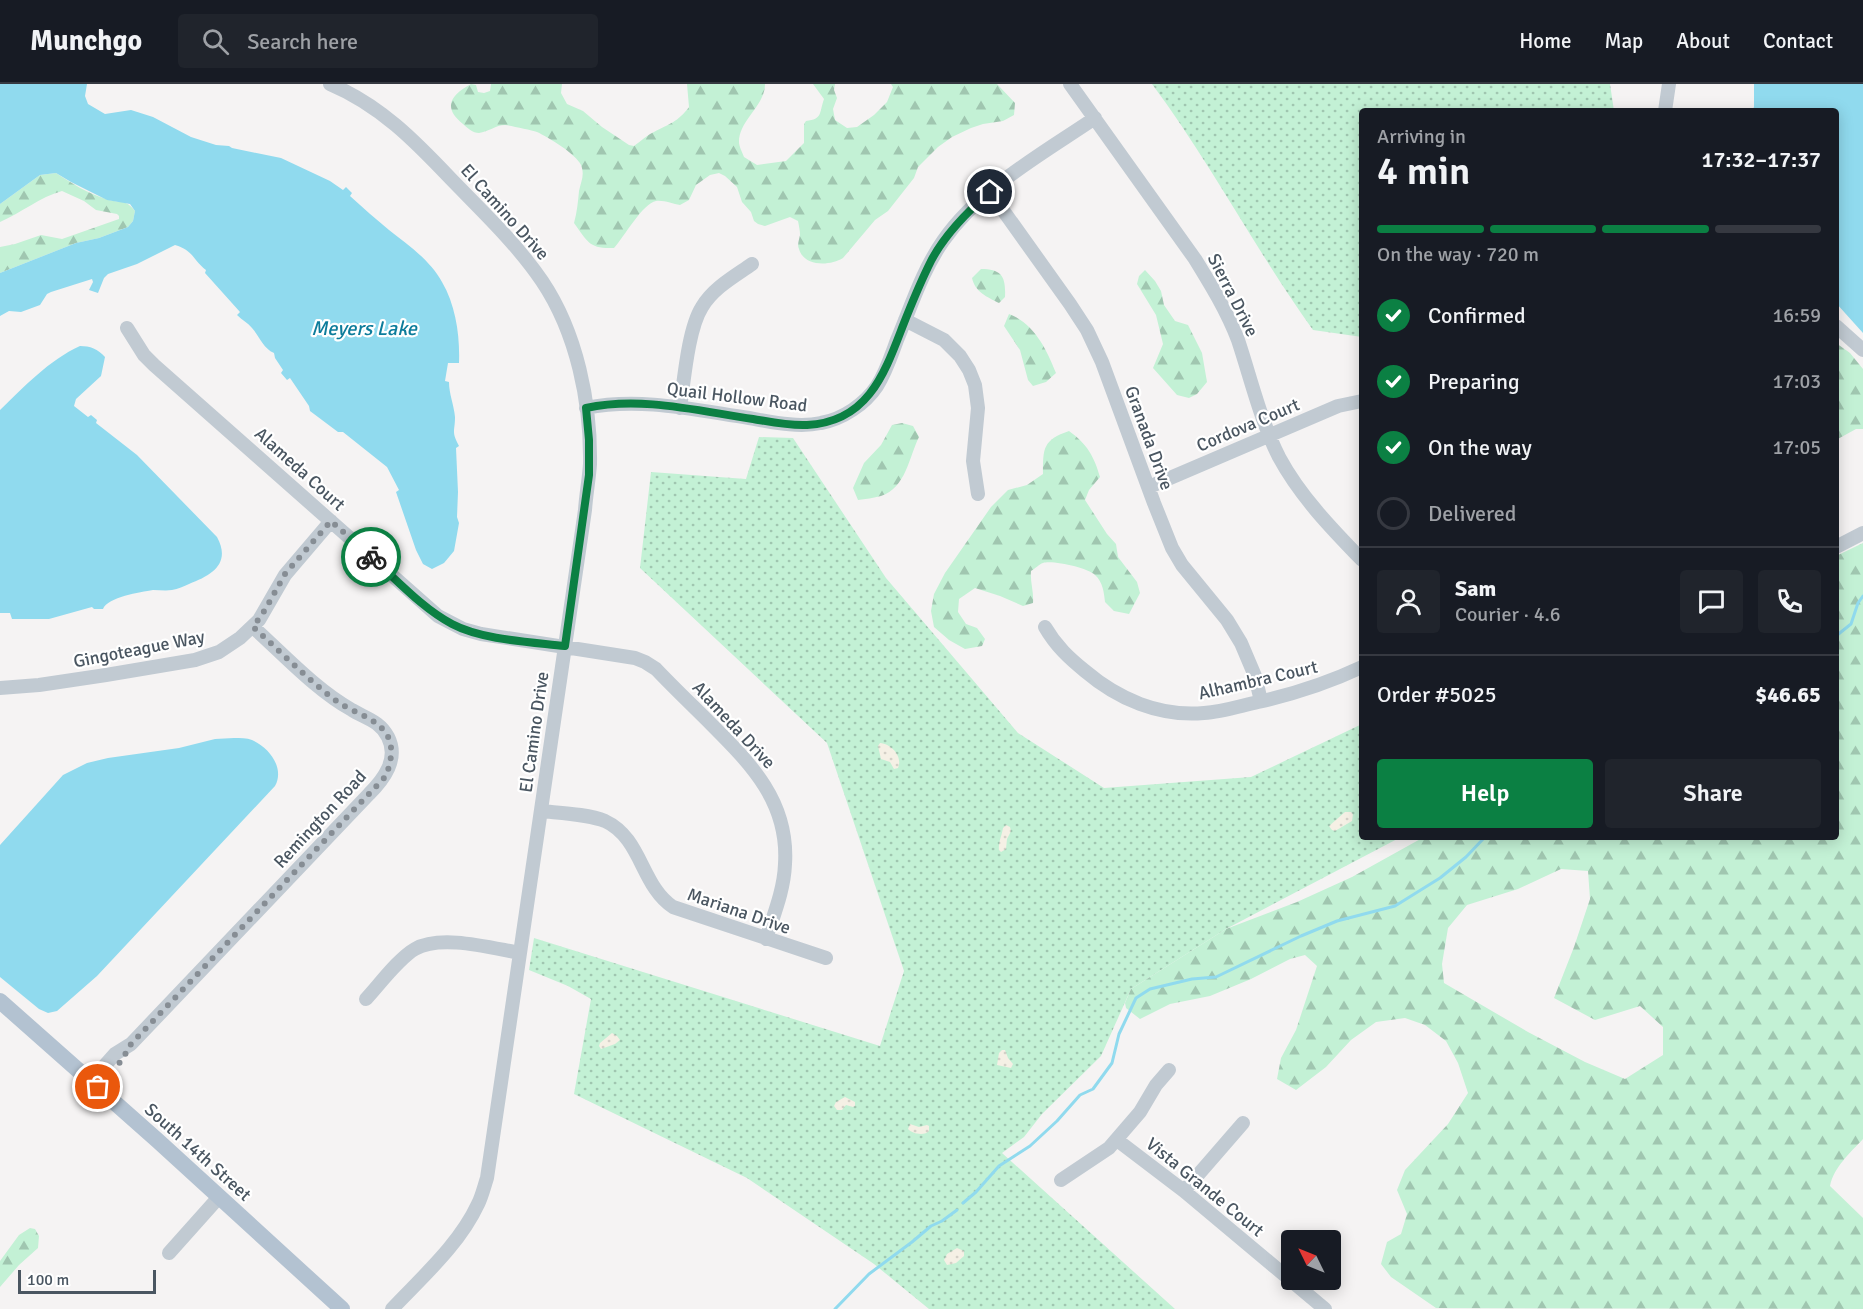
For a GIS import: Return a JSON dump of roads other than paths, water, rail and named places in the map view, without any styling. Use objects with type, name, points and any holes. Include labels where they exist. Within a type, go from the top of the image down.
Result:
[{"type":"main road","name":"South 14th Street","points":[[0,1001],[342,1309]]},
{"type":"street","name":"El Camino Drive","points":[[332,84],[367,103],[399,126],[477,205],[525,258],[543,283],[565,325],[578,363],[589,440],[589,475],[489,1169],[482,1195],[458,1236],[392,1309]]},
{"type":"street","name":"Sierra Drive","points":[[1070,84],[1195,259],[1213,288],[1237,338],[1254,396],[1269,435],[1289,473],[1306,499],[1359,557]]},
{"type":"street","points":[[1665,108],[1669,84]]},
{"type":"street","name":"Quail Hollow Road","points":[[586,408],[605,404],[632,403],[798,424],[823,423],[838,418],[860,404],[877,386],[927,269],[944,241],[966,214],[990,192],[1095,118]]},
{"type":"street","name":"Granada Drive","points":[[990,192],[1087,330],[1102,362],[1165,533],[1194,582],[1227,620],[1241,643],[1255,676],[1261,701]]},
{"type":"street","points":[[680,408],[692,331],[700,311],[706,300],[717,290],[752,264]]},
{"type":"street","points":[[905,320],[950,344],[969,370],[975,385],[978,408],[973,461],[978,494]]},
{"type":"street","name":"Alameda Court","points":[[127,328],[144,355],[154,365],[425,606],[452,624],[481,634],[565,646]]},
{"type":"street","points":[[1839,329],[1863,350]]},
{"type":"street","name":"Cordova Court","points":[[1149,487],[1338,406],[1359,402]]},
{"type":"street","name":"Gingoteague Way","points":[[0,688],[39,685],[195,660],[219,652],[253,627],[285,574],[331,521]]},
{"type":"street","points":[[1839,545],[1863,533]]},
{"type":"street","name":"Remington Road","points":[[94,1084],[116,1054],[131,1044],[374,789],[386,776],[389,768],[391,749],[389,739],[378,724],[336,701],[253,627]]},
{"type":"street","name":"Alhambra Court","points":[[1045,627],[1064,653],[1114,693],[1141,705],[1164,711],[1197,714],[1214,712],[1310,689],[1359,668]]},
{"type":"street","name":"Alameda Drive","points":[[565,646],[635,658],[650,665],[756,771],[774,803],[784,838],[783,883],[766,939]]},
{"type":"street","name":"Mariana Drive","points":[[541,810],[608,822],[628,840],[657,892],[666,903],[684,912],[826,958]]},
{"type":"street","points":[[366,999],[409,953],[426,944],[446,942],[520,952]]},
{"type":"street","points":[[1061,1180],[1094,1160],[1117,1140],[1140,1112],[1156,1084],[1169,1070]]},
{"type":"street","points":[[1184,1191],[1243,1123]]},
{"type":"street","name":"Vista Grande Court","points":[[1117,1140],[1184,1191],[1325,1309]]},
{"type":"street","points":[[169,1253],[219,1197]]},
{"type":"water","name":"Meyers Lake","points":[[0,84],[87,84],[85,96],[88,104],[105,114],[131,110],[153,117],[191,137],[216,145],[281,158],[330,181],[343,190],[346,187],[352,193],[350,196],[425,260],[447,291],[454,311],[459,342],[459,363],[448,363],[445,381],[449,382],[455,417],[454,434],[459,446],[456,448],[459,523],[454,551],[444,563],[432,569],[423,564],[396,492],[399,490],[387,467],[343,432],[338,432],[310,411],[290,378],[287,380],[281,373],[283,370],[274,353],[237,315],[240,312],[205,273],[206,270],[181,247],[175,245],[137,264],[108,274],[98,293],[89,290],[92,279],[47,294],[40,305],[21,312],[9,311],[0,316],[0,273],[76,243],[99,238],[128,227],[133,221],[135,211],[130,204],[107,200],[56,173],[40,175],[0,204]]},
{"type":"water","points":[[1754,84],[1863,84],[1863,333],[1839,306],[1839,108],[1754,107]]},
{"type":"water","points":[[80,346],[94,348],[105,357],[101,376],[76,399],[74,406],[88,417],[91,415],[97,420],[96,423],[137,455],[217,537],[221,546],[221,561],[205,577],[176,589],[133,594],[111,601],[103,609],[92,607],[49,619],[12,619],[10,613],[0,613],[0,410],[47,366]]},
{"type":"water","points":[[215,739],[252,740],[269,753],[277,765],[278,779],[275,786],[97,976],[57,1011],[48,1013],[39,1009],[0,977],[0,845],[63,775],[87,763],[108,758],[179,748]]},
{"type":"waterway","points":[[1839,634],[1851,624],[1858,603],[1863,596]]},
{"type":"waterway","points":[[963,1203],[999,1166],[1030,1146],[1080,1095],[1093,1089],[1112,1063],[1119,1034],[1136,998],[1150,989],[1192,979],[1216,977],[1337,921],[1395,906],[1440,878],[1466,857],[1482,840]]},
{"type":"waterway","points":[[835,1309],[869,1274],[931,1226],[957,1210]]}]
